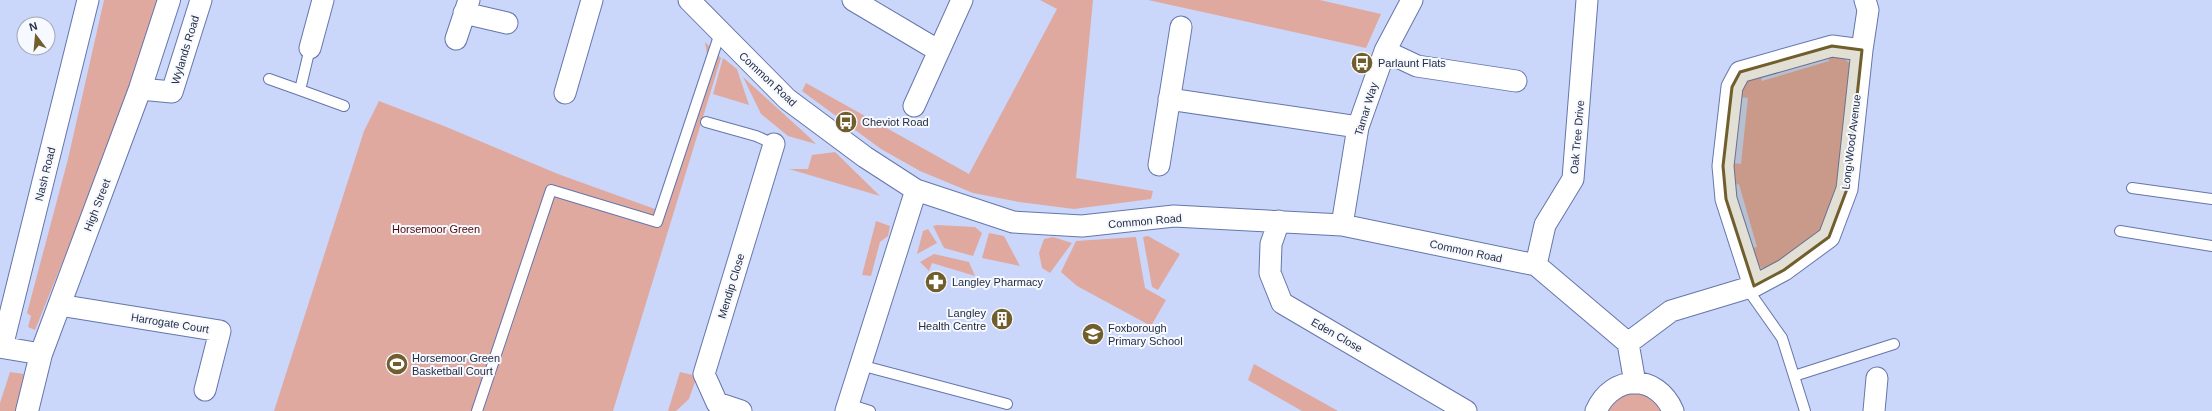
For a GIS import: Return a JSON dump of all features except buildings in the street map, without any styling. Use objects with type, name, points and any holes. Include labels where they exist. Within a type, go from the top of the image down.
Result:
[{"type":"main road","name":"High Street","points":[[27,411],[41,354],[140,90],[169,0]]},
{"type":"street","name":"Nash Road","points":[[1,347],[88,0]]},
{"type":"street","name":"Wylands Road","points":[[140,90],[172,92],[201,0]]},
{"type":"street","points":[[310,48],[323,0]]},
{"type":"street","points":[[565,93],[592,0]]},
{"type":"street","points":[[853,0],[939,51]]},
{"type":"street","points":[[914,106],[962,0]]},
{"type":"street","name":"Tamar Way","points":[[1342,225],[1358,127],[1385,51],[1412,0]]},
{"type":"street","name":"Oak Tree Drive","points":[[1536,266],[1545,225],[1573,179],[1587,0]]},
{"type":"street","name":"Long Wood Avenue","points":[[1628,343],[1671,311],[1750,287],[1784,270],[1829,237],[1847,189],[1862,50],[1868,10],[1865,0]]},
{"type":"street","name":"Common Road","points":[[695,2],[720,33],[787,99],[865,157],[916,190],[1012,222],[1082,226],[1174,216],[1342,225],[1536,266],[1628,343]]},
{"type":"street","points":[[456,39],[467,7],[507,23]]},
{"type":"street","points":[[1159,165],[1181,27]]},
{"type":"street","points":[[1750,287],[1726,198],[1723,166],[1732,87],[1740,72],[1832,46],[1862,50]]},
{"type":"street","points":[[1385,51],[1417,66],[1516,80]]},
{"type":"street","points":[[1169,99],[1358,127]]},
{"type":"street","name":"Mendip Close","points":[[741,411],[717,403],[704,374],[774,144]]},
{"type":"street","points":[[847,408],[916,190]]},
{"type":"street","name":"Eden Close","points":[[1279,221],[1271,244],[1270,273],[1282,303],[1466,411]]},
{"type":"street","name":"Harrogate Court","points":[[59,305],[220,331],[205,390]]},
{"type":"street","points":[[1628,343],[1635,382]]},
{"type":"street","points":[[1,347],[41,354]]},
{"type":"street","points":[[1874,411],[1877,378]]},
{"type":"street","points":[[1596,411],[1600,401],[1609,391],[1621,384],[1635,382],[1648,385],[1660,392],[1669,402],[1673,411]]},
{"type":"lane","points":[[477,411],[551,190],[657,222],[720,33]]},
{"type":"lane","points":[[300,90],[310,48]]},
{"type":"lane","points":[[268,79],[344,106]]},
{"type":"lane","points":[[706,122],[756,136],[774,144]]},
{"type":"lane","points":[[2132,188],[2212,199]]},
{"type":"lane","points":[[2120,231],[2212,246]]},
{"type":"lane","points":[[1750,287],[1782,338],[1805,411]]},
{"type":"lane","points":[[1794,376],[1894,344]]},
{"type":"lane","points":[[860,365],[1007,404]]},
{"type":"lane","points":[[847,408],[870,411]]},
{"type":"highlighted area","points":[[1832,46],[1862,50],[1847,189],[1829,237],[1784,270],[1754,286],[1726,199],[1723,166],[1732,87],[1740,72]]},
{"type":"green space","points":[[104,0],[161,0],[109,147],[35,330],[28,327],[31,316],[27,313],[68,159]]},
{"type":"green space","points":[[1040,0],[1093,0],[1076,178],[1153,191],[1151,199],[1074,209],[1019,202],[973,193],[920,171],[881,149],[802,91],[806,83],[969,174],[1057,9]]},
{"type":"green space","points":[[1148,0],[1320,0],[1381,14],[1366,48]]},
{"type":"green space","name":"Horsemoor Green","points":[[705,42],[721,58],[613,411],[274,411],[364,131],[379,101],[444,126],[558,174],[655,209],[663,206],[709,66]]},
{"type":"green space","points":[[1839,53],[1851,65],[1839,180],[1823,225],[1818,233],[1771,266],[1762,268],[1756,265],[1748,249],[1757,247],[1739,184],[1730,186],[1733,163],[1741,164],[1748,98],[1740,97],[1742,82],[1760,73],[1762,81],[1829,61],[1828,54]]},
{"type":"green space","points":[[723,58],[737,69],[749,105],[713,94]]},
{"type":"green space","points":[[743,77],[816,144],[788,136],[761,114]]},
{"type":"green space","points":[[835,152],[880,196],[789,169],[808,169],[812,155]]},
{"type":"green space","points":[[876,221],[890,226],[888,236],[880,242],[871,276],[862,275]]},
{"type":"green space","points":[[933,226],[975,227],[982,233],[973,256],[944,248]]},
{"type":"green space","points":[[928,229],[937,243],[917,254],[923,231]]},
{"type":"green space","points":[[989,233],[1004,236],[1020,266],[982,258]]},
{"type":"green space","points":[[1148,236],[1180,254],[1158,290],[1152,287],[1143,237]]},
{"type":"green space","points":[[1053,237],[1072,243],[1050,273],[1042,268],[1039,253],[1044,239]]},
{"type":"green space","points":[[1136,237],[1145,288],[1166,300],[1151,326],[1077,286],[1061,272],[1076,241]]},
{"type":"green space","points":[[934,254],[969,262],[975,276],[932,263],[929,271],[920,262]]},
{"type":"green space","points":[[1254,364],[1338,411],[1302,411],[1248,380]]},
{"type":"green space","points":[[10,372],[24,374],[16,411],[0,411],[0,403]]},
{"type":"green space","points":[[680,372],[697,376],[689,399],[676,411],[668,411]]},
{"type":"green space","points":[[1626,393],[1642,394],[1651,398],[1661,411],[1606,411],[1610,404]]},
{"type":"place","name":"Parlaunt Flats","points":[[1362,63]]},
{"type":"place","name":"Cheviot Road","points":[[846,122]]},
{"type":"place","name":"Langley Pharmacy","points":[[936,282]]},
{"type":"place","name":"Langley Health Centre","points":[[1002,319]]},
{"type":"place","name":"Foxborough Primary School","points":[[1093,334]]},
{"type":"place","name":"Horsemoor Green Basketball Court","points":[[397,364]]}]
